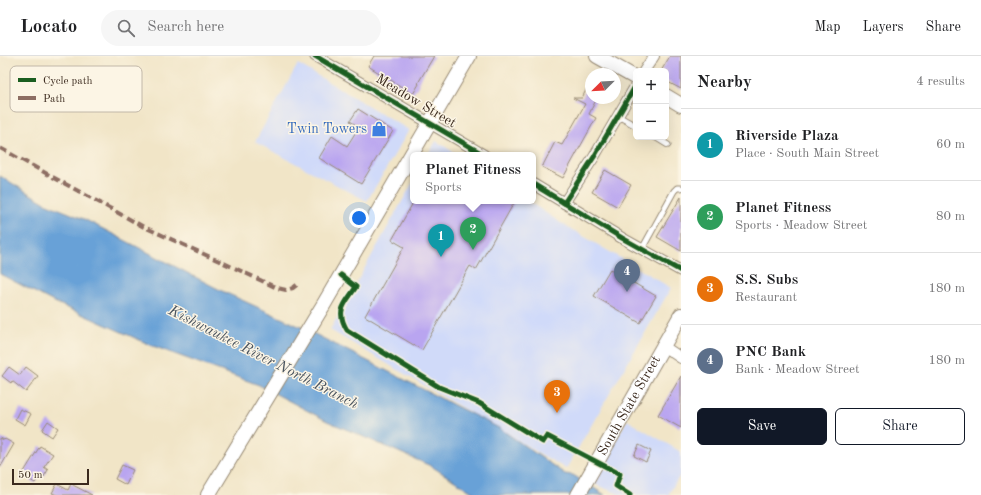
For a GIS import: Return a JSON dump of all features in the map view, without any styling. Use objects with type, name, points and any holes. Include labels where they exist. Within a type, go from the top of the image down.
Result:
[{"type":"main road","points":[[413,152],[469,56]]},
{"type":"main road","points":[[597,56],[633,76]]},
{"type":"main road","points":[[669,98],[681,104]]},
{"type":"main road","points":[[208,495],[241,443],[410,157]]},
{"type":"main road","name":"South State Street","points":[[578,495],[681,315]]},
{"type":"street","name":"Meadow Street","points":[[315,56],[479,152]]},
{"type":"street","points":[[646,68],[654,56]]},
{"type":"street","points":[[564,203],[594,157],[633,90]]},
{"type":"street","points":[[536,186],[681,271]]},
{"type":"street","points":[[663,346],[681,358]]},
{"type":"lane","points":[[618,116],[633,124]]},
{"type":"lane","points":[[660,140],[668,145]]},
{"type":"lane","points":[[642,249],[674,191],[677,188],[681,188]]},
{"type":"shaded area","points":[[298,64],[409,130],[367,201],[255,142]]},
{"type":"shaded area","points":[[436,141],[453,152],[430,152]]},
{"type":"shaded area","points":[[410,187],[410,204],[532,204],[561,223],[671,288],[566,469],[330,330]]},
{"type":"shaded area","points":[[627,420],[681,452],[681,474],[668,495],[621,495],[592,483]]},
{"type":"water","name":"Kishwaukee River North Branch","points":[[0,176],[47,204],[84,219],[222,291],[301,327],[499,428],[565,474],[573,475],[605,495],[477,495],[431,466],[327,421],[259,385],[153,346],[50,300],[0,274]]},
{"type":"building","points":[[374,56],[434,56],[413,94],[368,66]]},
{"type":"building","points":[[670,56],[681,56],[681,89],[669,83],[669,68],[663,68]]},
{"type":"building","points":[[585,92],[585,104],[573,98],[582,98]]},
{"type":"building","points":[[585,104],[594,104],[589,114],[596,118],[563,178],[542,167],[555,142],[562,145]]},
{"type":"building","points":[[358,109],[393,131],[361,184],[319,158],[332,136],[347,146],[359,127],[350,121]]},
{"type":"building","points":[[605,170],[631,185],[618,207],[592,192]]},
{"type":"building","points":[[681,197],[681,251],[657,237]]},
{"type":"building","points":[[412,204],[513,204],[476,270],[470,266],[422,350],[365,316],[404,247],[392,240]]},
{"type":"building","points":[[610,269],[656,296],[640,323],[594,296]]},
{"type":"building","points":[[9,367],[20,375],[26,367],[38,376],[26,392],[12,381],[11,383],[2,376]]},
{"type":"building","points":[[681,376],[681,428],[658,415]]},
{"type":"building","points":[[20,409],[31,414],[25,425],[15,419]]},
{"type":"building","points":[[48,421],[58,428],[52,437],[42,430]]},
{"type":"building","points":[[0,438],[14,444],[0,468]]},
{"type":"building","points":[[639,445],[651,451],[646,462],[634,456]]},
{"type":"building","points":[[40,446],[53,454],[44,467],[48,470],[43,478],[40,476],[35,483],[22,475]]},
{"type":"building","points":[[122,465],[133,470],[126,485],[115,479]]},
{"type":"building","points":[[57,484],[68,490],[71,484],[92,495],[57,495],[52,493]]},
{"type":"marked path","points":[[0,148],[142,226],[277,288],[286,290],[293,288],[299,283]]},
{"type":"cycle path","points":[[315,56],[479,152]]},
{"type":"cycle path","points":[[564,203],[594,157],[633,90]]},
{"type":"cycle path","points":[[536,186],[622,238],[681,271]]},
{"type":"cycle path","points":[[341,275],[356,287],[343,307],[343,323],[347,330],[439,387],[479,403],[543,442],[547,436],[620,474],[616,486],[630,495]]},
{"type":"place","name":"Twin Towers","points":[[379,129]]},
{"type":"place","name":"Planet Fitness","points":[[473,250]]},
{"type":"place","name":"Riverside Plaza","points":[[441,257]]},
{"type":"place","name":"PNC Bank","points":[[627,292]]},
{"type":"place","name":"S.S. Subs","points":[[557,413]]}]
